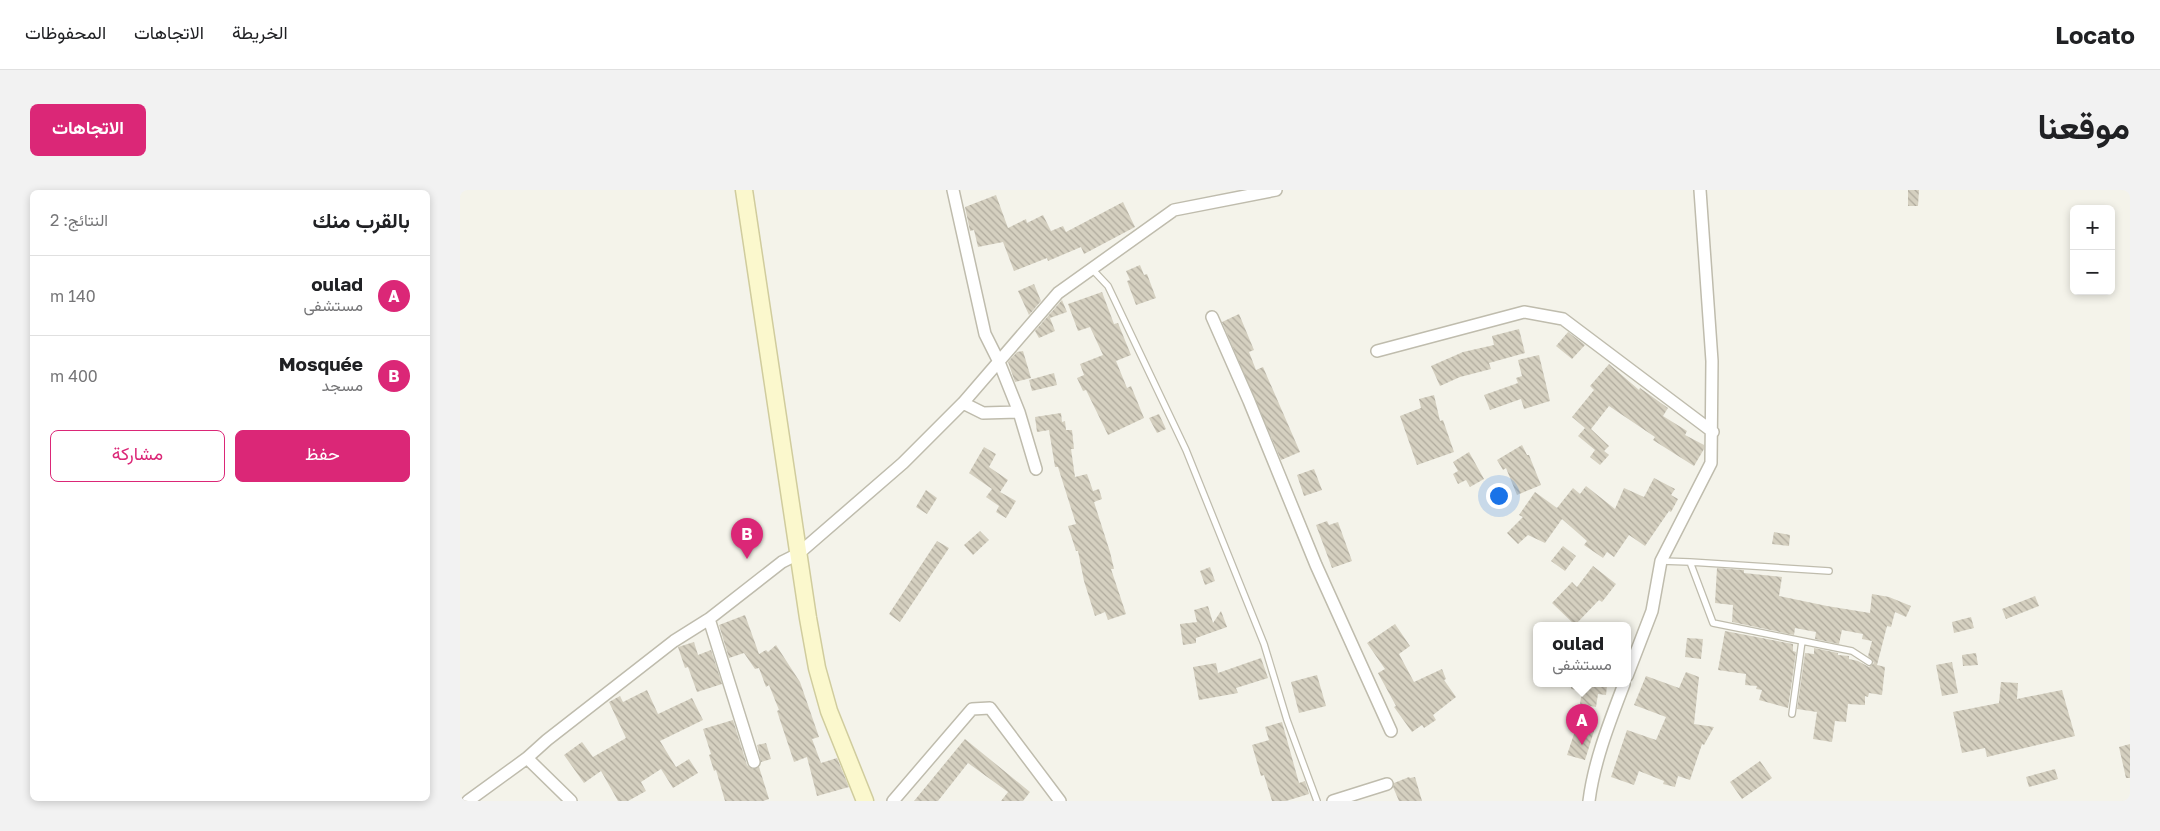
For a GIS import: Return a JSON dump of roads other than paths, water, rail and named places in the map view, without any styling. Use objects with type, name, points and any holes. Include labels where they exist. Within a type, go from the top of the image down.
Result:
[{"type":"street","points":[[744,190],[808,618],[824,693],[834,727],[865,801]]},
{"type":"street","points":[[954,190],[985,334],[999,362],[1019,412],[1036,469]]},
{"type":"street","points":[[468,801],[528,758],[547,740],[674,641],[709,619],[782,562],[798,554],[903,463],[963,403],[1058,293],[1174,210],[1276,190]]},
{"type":"street","points":[[1631,666],[1652,611],[1661,561],[1711,463],[1713,432],[1712,361],[1700,190]]},
{"type":"street","points":[[1377,351],[1524,312],[1563,319],[1713,432]]},
{"type":"street","points":[[1212,317],[1249,401],[1316,565],[1391,732]]},
{"type":"street","points":[[963,403],[983,413],[1019,412]]},
{"type":"street","points":[[709,619],[754,762]]},
{"type":"street","points":[[1589,801],[1599,758],[1623,687]]},
{"type":"street","points":[[893,801],[972,709],[990,708],[1060,801]]},
{"type":"street","points":[[528,758],[570,801]]},
{"type":"street","points":[[1334,801],[1387,784]]},
{"type":"lane","points":[[1092,269],[1108,286],[1186,450],[1264,644],[1287,720],[1316,801]]},
{"type":"lane","points":[[1661,561],[1829,571]]},
{"type":"lane","points":[[1690,562],[1713,623],[1852,651],[1869,662]]},
{"type":"lane","points":[[1792,714],[1802,641]]},
{"type":"place","name":"Mosquée","points":[[747,559]]},
{"type":"place","name":"oulad","points":[[1582,745]]}]
